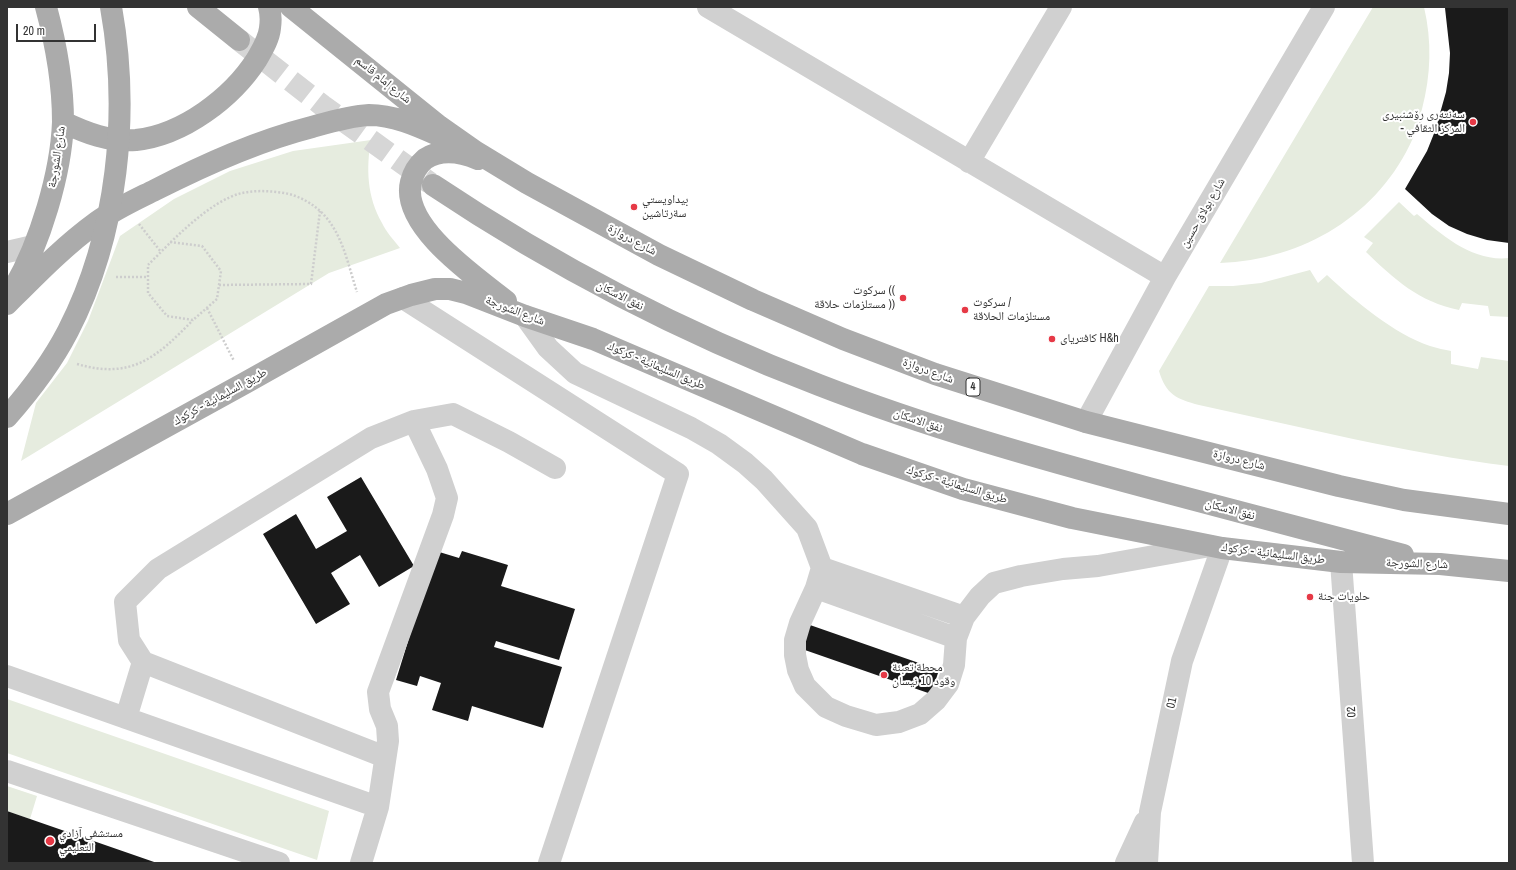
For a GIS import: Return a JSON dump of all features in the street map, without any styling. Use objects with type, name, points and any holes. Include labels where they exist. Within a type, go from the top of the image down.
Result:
[{"type":"main road","name":"شارع الشورجة","points":[[7,299],[26,263],[33,246],[51,192],[63,122],[60,72],[46,7]]},
{"type":"main road","points":[[7,417],[43,371],[68,330],[88,282],[104,233],[114,181],[119,143],[120,120],[118,54],[111,7]]},
{"type":"main road","points":[[198,7],[238,40]]},
{"type":"main road","points":[[63,122],[95,136],[124,140],[148,138],[186,124],[204,112],[232,89],[254,64],[264,47],[270,30],[271,15],[269,7]]},
{"type":"main road","name":"شارع إمام قاسم","points":[[291,7],[439,126],[476,152]]},
{"type":"main road","points":[[7,304],[68,244],[124,205],[185,174],[248,147],[316,126],[368,115],[385,116],[415,124],[476,152]]},
{"type":"main road","points":[[525,316],[451,257],[434,240],[418,216],[410,198],[409,189],[414,173],[421,162],[432,155],[445,152],[472,157],[527,183]]},
{"type":"main road","name":"شارع دروازة","points":[[476,152],[527,183],[666,258],[753,300],[843,339],[934,374],[1086,422],[1339,486],[1390,497],[1509,514]]},
{"type":"main road","name":"نفق الاسكان","points":[[433,185],[519,240],[595,283],[685,328],[817,385],[925,423],[1042,459],[1230,510],[1440,564]]},
{"type":"main road","name":"شارع الشورجة","points":[[435,290],[450,289],[466,293],[525,316],[593,339]]},
{"type":"main road","name":"طريق السليمانية - كركوك","points":[[7,514],[245,384],[364,315],[386,304],[435,290]]},
{"type":"main road","name":"طريق السليمانية - كركوك","points":[[593,339],[862,454],[956,486],[1072,518],[1216,547],[1341,562]]},
{"type":"main road","name":"شارع الشورجة","points":[[1341,562],[1440,564],[1501,570]]},
{"type":"street","points":[[708,7],[1165,277]]},
{"type":"street","points":[[969,162],[1061,7]]},
{"type":"street","name":"شارع بولاق حسين","points":[[1086,422],[1165,277],[1324,7]]},
{"type":"street","points":[[7,252],[33,246]]},
{"type":"street","points":[[404,298],[678,474],[549,863]]},
{"type":"street","points":[[525,316],[548,348],[575,374],[691,428],[719,444],[745,463],[764,480],[807,528],[819,578],[795,640],[795,655],[798,670],[805,686],[826,707],[841,714],[876,725],[899,722],[920,714],[936,700],[948,684],[954,664],[956,638],[964,618],[980,596],[994,583],[1021,576],[1063,569],[1098,566],[1216,547]]},
{"type":"street","points":[[561,398],[575,374]]},
{"type":"street","points":[[385,757],[143,662],[129,640],[125,602],[158,569],[371,438],[414,421],[453,414],[509,442],[555,468]]},
{"type":"street","points":[[361,863],[378,807],[388,741],[387,726],[380,710],[378,692],[443,515],[447,498],[437,469],[414,421]]},
{"type":"street","name":"01","points":[[1147,863],[1150,812],[1182,661],[1216,547]]},
{"type":"street","name":"02","points":[[1341,562],[1363,863]]},
{"type":"street","points":[[819,578],[964,618]]},
{"type":"street","points":[[819,578],[956,638]]},
{"type":"street","points":[[126,718],[143,662]]},
{"type":"street","points":[[7,676],[378,807]]},
{"type":"street","points":[[7,771],[279,863]]},
{"type":"street","points":[[1126,863],[1150,812]]},
{"type":"path","points":[[193,320],[167,316],[148,293],[148,264],[170,242],[210,209],[241,193],[256,191],[272,191],[292,194],[308,201],[331,223],[338,237],[364,315]]},
{"type":"path","points":[[124,205],[161,252]]},
{"type":"path","points":[[219,285],[311,284],[320,211]]},
{"type":"path","points":[[75,363],[103,369],[136,366],[152,357],[171,342],[217,299],[221,272],[202,246],[170,242]]},
{"type":"path","points":[[110,277],[148,277]]},
{"type":"path","points":[[207,308],[245,384]]},
{"type":"shaded area","points":[[1373,7],[1424,7],[1427,20],[1429,71],[1425,96],[1413,138],[1398,165],[1380,190],[1359,211],[1335,228],[1309,242],[1280,253],[1251,260],[1220,263]]},
{"type":"shaded area","points":[[371,140],[368,172],[373,203],[388,233],[400,248],[329,273],[21,461],[36,403],[67,363],[88,321],[120,236],[174,199],[230,171],[293,151]]},
{"type":"shaded area","points":[[1399,202],[1414,216],[1417,214],[1437,231],[1459,246],[1483,256],[1509,258],[1509,317],[1490,316],[1488,306],[1462,303],[1459,310],[1432,301],[1419,295],[1397,280],[1366,252],[1373,243],[1364,237]]},
{"type":"shaded area","points":[[1310,270],[1318,283],[1327,275],[1362,306],[1403,334],[1430,346],[1451,351],[1451,364],[1478,369],[1481,357],[1509,361],[1509,466],[1470,461],[1392,447],[1315,431],[1184,401],[1169,391],[1165,386],[1159,371],[1209,286],[1233,286],[1261,283]]},
{"type":"shaded area","points":[[7,699],[329,811],[317,860],[7,753]]},
{"type":"shaded area","points":[[7,786],[37,796],[30,819],[7,811]]},
{"type":"building","name":"سەنتەری ڕۆشنبیری - المرکز الثقافي","points":[[1509,7],[1509,243],[1487,240],[1467,234],[1449,226],[1432,214],[1405,189],[1427,151],[1435,131],[1446,92],[1450,53],[1445,8]]},
{"type":"building","points":[[361,477],[414,566],[379,587],[360,555],[331,573],[350,604],[316,624],[263,534],[296,514],[316,549],[347,531],[327,497]]},
{"type":"building","points":[[436,551],[459,558],[462,551],[508,565],[501,586],[575,609],[559,660],[496,641],[494,647],[562,667],[543,728],[472,706],[468,721],[432,710],[441,683],[420,676],[417,686],[396,680]]},
{"type":"building","points":[[810,625],[939,670],[931,694],[802,649]]},
{"type":"building","name":"مستشفى آزادي التعليمي","points":[[7,811],[157,863],[7,863]]},
{"type":"tunnel","points":[[239,40],[323,106],[430,183]]},
{"type":"place","name":"سەنتەری ڕۆشنبیری - المرکز الثقافي","points":[[1473,122]]},
{"type":"place","name":"بيداويستي سةرتاشين","points":[[634,207]]},
{"type":"place","name":"سركوت (( مستلزمات حلاقة ))","points":[[903,298]]},
{"type":"place","name":"سركوت / مستلزمات الحلاقة","points":[[965,310]]},
{"type":"place","name":"کافتریای H&h","points":[[1052,339]]},
{"type":"place","name":"حلویات جنة","points":[[1310,597]]},
{"type":"place","name":"محطة تعبئة وقود 10 نيسان","points":[[884,675]]},
{"type":"place","name":"مستشفى آزادي التعليمي","points":[[50,841]]}]
